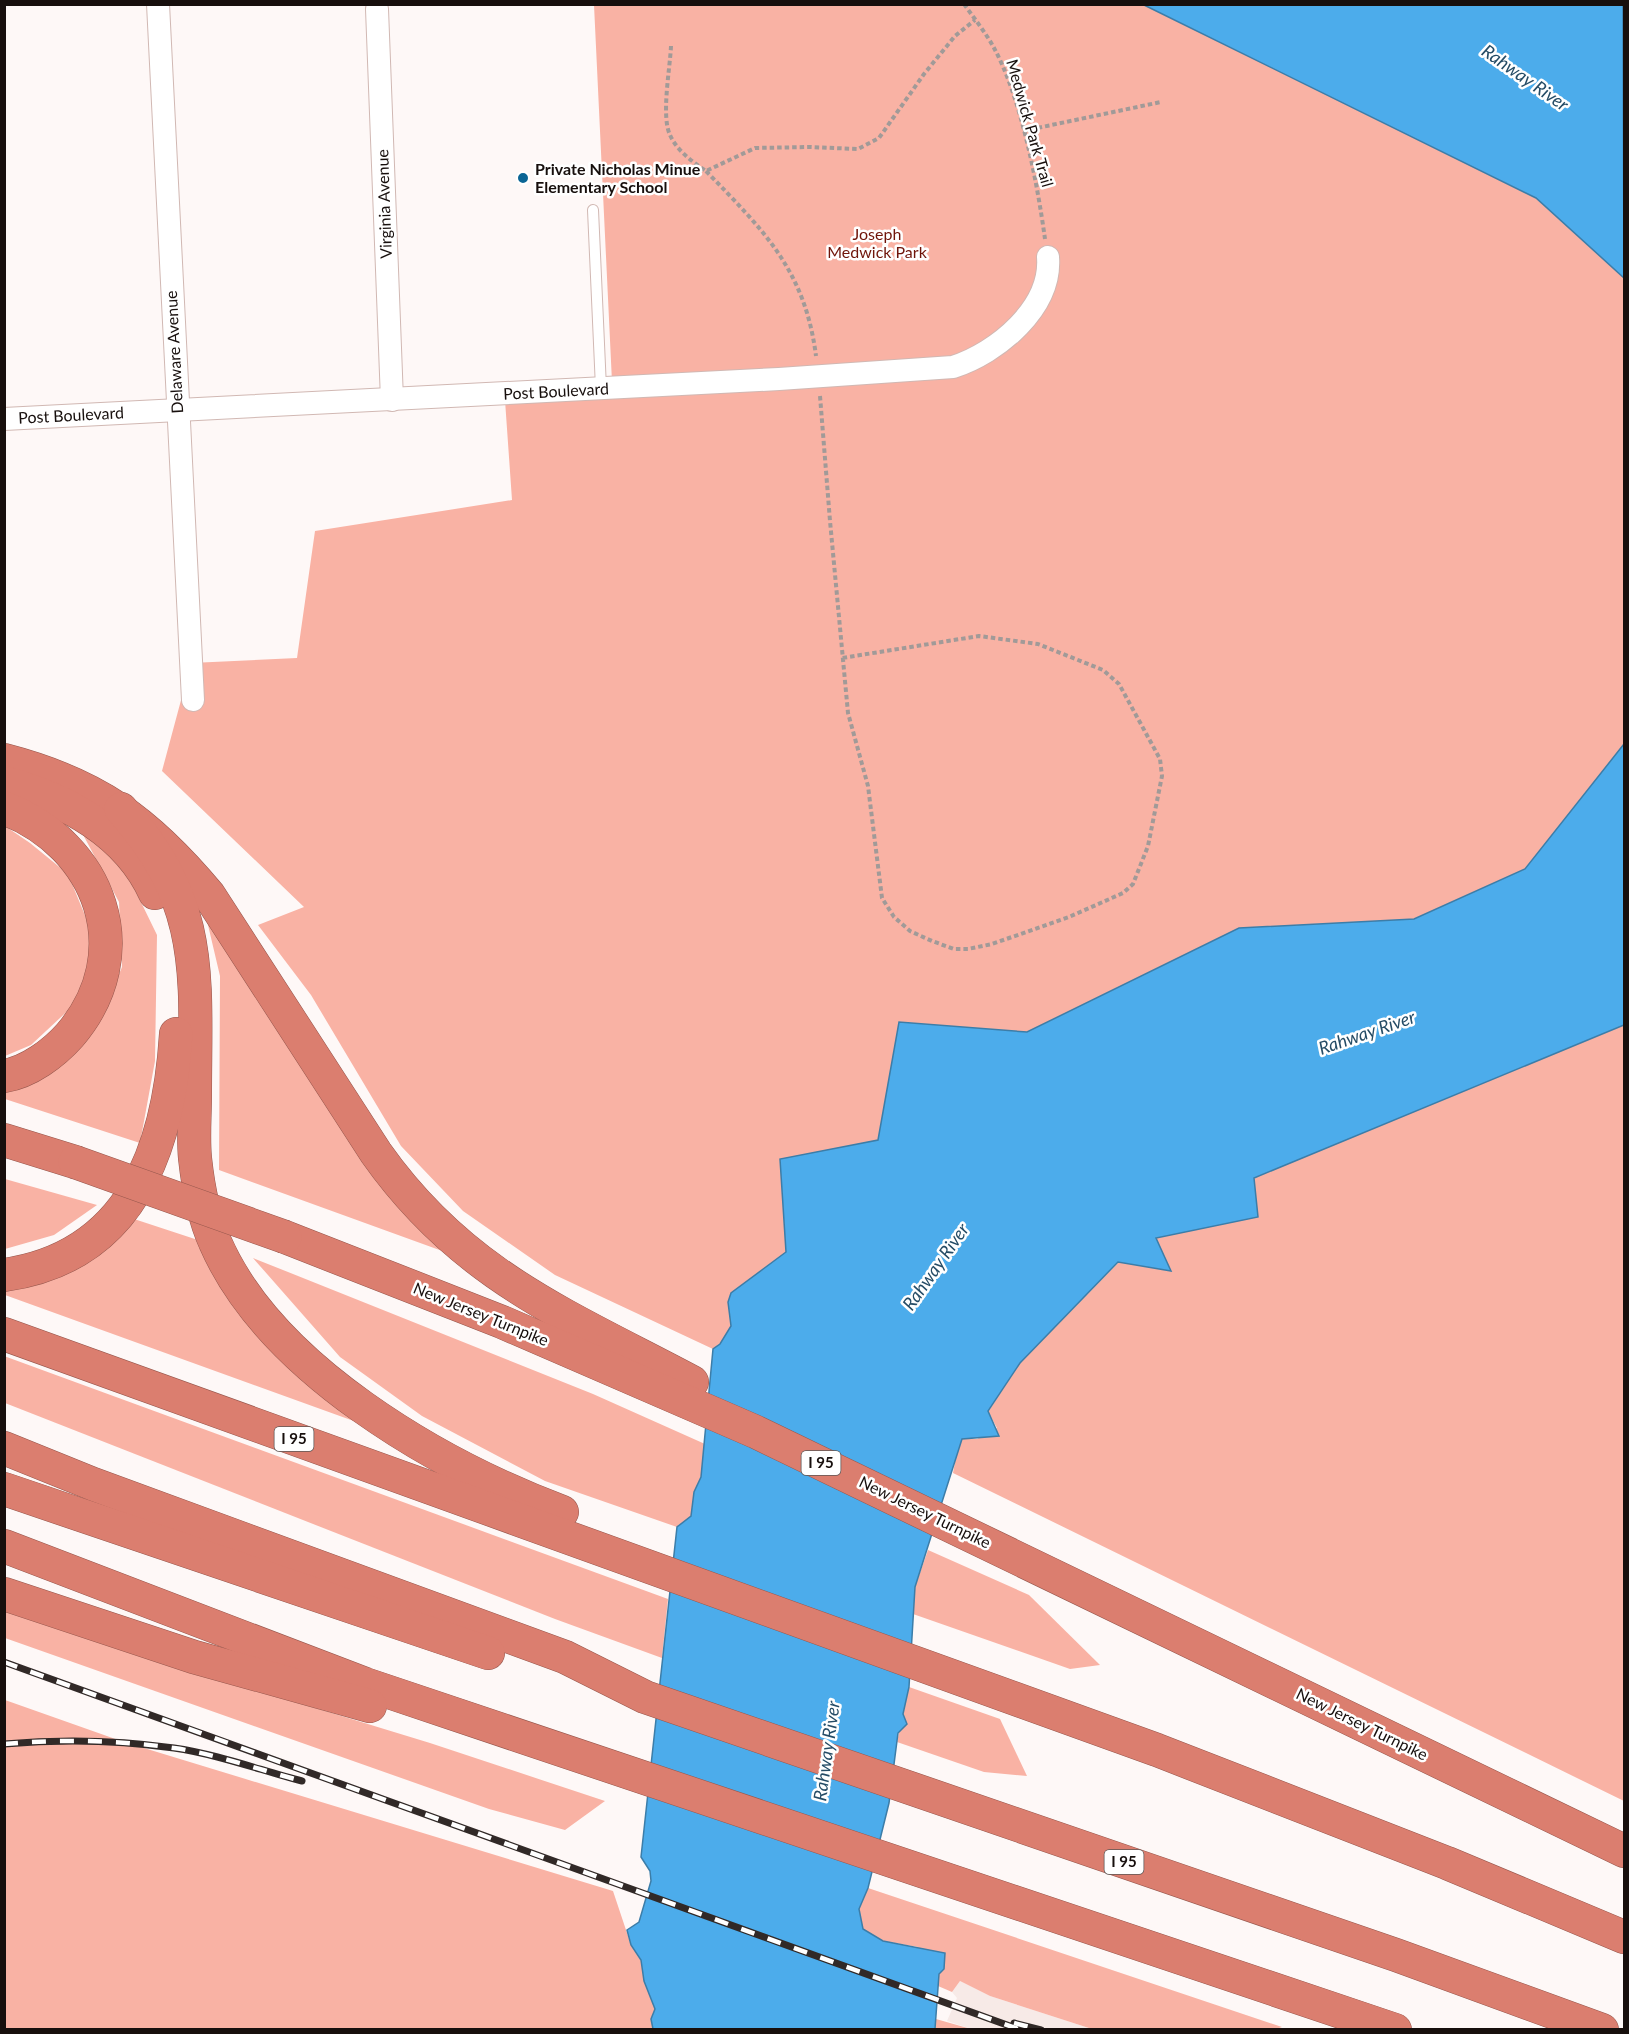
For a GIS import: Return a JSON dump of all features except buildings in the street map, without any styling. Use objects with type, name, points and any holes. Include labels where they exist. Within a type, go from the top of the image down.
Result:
[{"type":"highway","points":[[4,760],[46,771],[82,786],[121,809],[182,863],[209,895],[401,1190],[431,1221],[495,1274],[573,1321],[619,1357]]},
{"type":"highway","points":[[4,782],[38,792],[73,808],[102,827],[125,849],[148,878],[163,910],[172,946],[176,1022],[174,1067],[167,1108],[157,1144],[142,1183],[121,1213],[94,1240],[67,1258],[35,1270],[4,1275]]},
{"type":"highway","points":[[4,808],[22,815],[53,834],[75,855],[93,883],[102,914],[105,944],[103,972],[94,999],[79,1024],[60,1047],[35,1063],[4,1076]]},
{"type":"highway","points":[[121,809],[146,837],[165,867],[182,905],[191,940],[195,981],[195,1156],[201,1197],[214,1242],[237,1281],[290,1346],[348,1396],[383,1422],[420,1445],[586,1532],[999,1693],[1287,1800],[1624,1937]]},
{"type":"highway","name":"New Jersey Turnpike","points":[[4,1140],[75,1162],[619,1357],[1024,1560],[1624,1851]]},
{"type":"highway","name":"I 95","points":[[4,1334],[586,1532]]},
{"type":"highway","name":"I 95","points":[[4,1448],[564,1668],[1396,1955],[1602,2030]]},
{"type":"highway","points":[[4,1489],[564,1668]]},
{"type":"highway","points":[[4,1546],[368,1695]]},
{"type":"highway","points":[[4,1594],[194,1657],[368,1695],[437,1707],[1395,2030]]},
{"type":"street","name":"Delaware Avenue","points":[[158,4],[193,700]]},
{"type":"street","name":"Virginia Avenue","points":[[376,9],[392,400]]},
{"type":"street","name":"Post Boulevard","points":[[4,419],[392,400],[953,367],[969,362],[992,349],[1026,316],[1046,283],[1048,257]]},
{"type":"lane","points":[[593,210],[602,388]]},
{"type":"path","name":"Medwick Park Trail","points":[[964,4],[1001,62],[1023,131],[1041,211],[1048,257]]},
{"type":"path","points":[[706,171],[755,148],[858,149],[879,138],[948,44],[975,20]]},
{"type":"path","points":[[671,46],[667,123],[670,136],[687,158],[706,171],[782,255],[796,280],[813,336],[848,713],[868,786],[882,898],[894,917],[910,931],[954,949],[968,949],[993,944],[1069,917],[1123,893],[1133,884],[1148,846],[1162,776],[1160,759],[1119,684],[1103,670],[1038,644],[979,636],[843,658]]},
{"type":"path","points":[[1023,131],[1161,102]]},
{"type":"shaded area","points":[[960,1981],[990,1996],[1092,2029],[971,2029],[947,2021],[957,1998],[952,1992]]},
{"type":"green space","name":"Joseph Medwick Park","points":[[594,5],[1144,5],[1536,198],[1624,278],[1624,744],[1525,869],[1414,919],[1239,928],[1027,1032],[899,1022],[878,1141],[780,1159],[786,1252],[731,1293],[728,1302],[732,1326],[720,1344],[713,1349],[555,1275],[463,1211],[401,1146],[311,995],[258,925],[304,907],[162,771],[191,663],[297,658],[315,531],[512,500],[504,386],[612,382]]},
{"type":"green space","points":[[5,826],[68,874],[91,930],[88,970],[75,1004],[31,1045],[5,1056]]},
{"type":"green space","points":[[80,829],[119,857],[157,935],[155,1061],[140,1143],[5,1099],[5,1087],[101,1017],[122,967],[119,902]]},
{"type":"green space","points":[[204,908],[445,1252],[219,1170],[220,976]]},
{"type":"green space","points":[[1624,1025],[1624,1801],[953,1473],[962,1439],[977,1439],[997,1428],[988,1412],[1020,1363],[1119,1262],[1170,1271],[1155,1238],[1257,1217],[1253,1178]]},
{"type":"green space","points":[[5,1179],[97,1205],[54,1235],[5,1249]]},
{"type":"green space","points":[[131,1218],[204,1242],[362,1424],[5,1295],[4,1282],[50,1280],[107,1249]]},
{"type":"green space","points":[[253,1258],[593,1394],[705,1444],[701,1477],[694,1492],[691,1516],[677,1527],[545,1481],[422,1416],[340,1357]]},
{"type":"green space","points":[[4,1356],[668,1599],[662,1658],[555,1619],[5,1403]]},
{"type":"green space","points":[[928,1550],[1029,1595],[1100,1665],[1070,1669],[913,1614],[915,1587]]},
{"type":"green space","points":[[4,1606],[171,1664],[430,1743],[605,1801],[565,1830],[489,1809],[5,1638]]},
{"type":"green space","points":[[909,1687],[1000,1719],[1027,1776],[984,1772],[897,1742]]},
{"type":"green space","points":[[5,1700],[121,1741],[613,1891],[631,1945],[641,1960],[644,1981],[655,2009],[651,2019],[653,2030],[5,2030]]},
{"type":"green space","points":[[868,1888],[1282,2027],[1273,2030],[1092,2029],[990,1996],[960,1981],[952,1992],[938,1986],[939,1974],[918,1947],[883,1941],[863,1929],[859,1909]]},
{"type":"green space","points":[[936,2019],[971,2029],[935,2029]]},
{"type":"water","name":"Rahway River","points":[[1144,5],[1623,5],[1624,278],[1536,198]]},
{"type":"water","name":"Rahway River","points":[[1624,744],[1624,1025],[1254,1178],[1258,1217],[1156,1238],[1171,1271],[1118,1262],[1020,1363],[988,1411],[999,1436],[962,1439],[915,1587],[909,1687],[903,1714],[907,1724],[898,1733],[889,1803],[868,1888],[859,1909],[863,1929],[883,1941],[945,1953],[944,1969],[939,1974],[935,2029],[653,2029],[651,2019],[655,2009],[644,1981],[641,1960],[631,1945],[627,1930],[639,1922],[651,1881],[650,1871],[641,1857],[677,1527],[691,1516],[694,1492],[701,1477],[713,1349],[720,1344],[731,1326],[728,1302],[731,1293],[786,1252],[780,1159],[878,1140],[899,1022],[1027,1032],[1239,928],[1414,919],[1525,869]]},
{"type":"railway","points":[[4,1662],[1021,2030]]},
{"type":"railway","points":[[4,1744],[89,1741],[153,1745],[206,1754],[302,1781]]},
{"type":"railway","points":[[1014,2023],[1041,2030]]},
{"type":"place","name":"Private Nicholas Minue Elementary School","points":[[523,178]]}]
